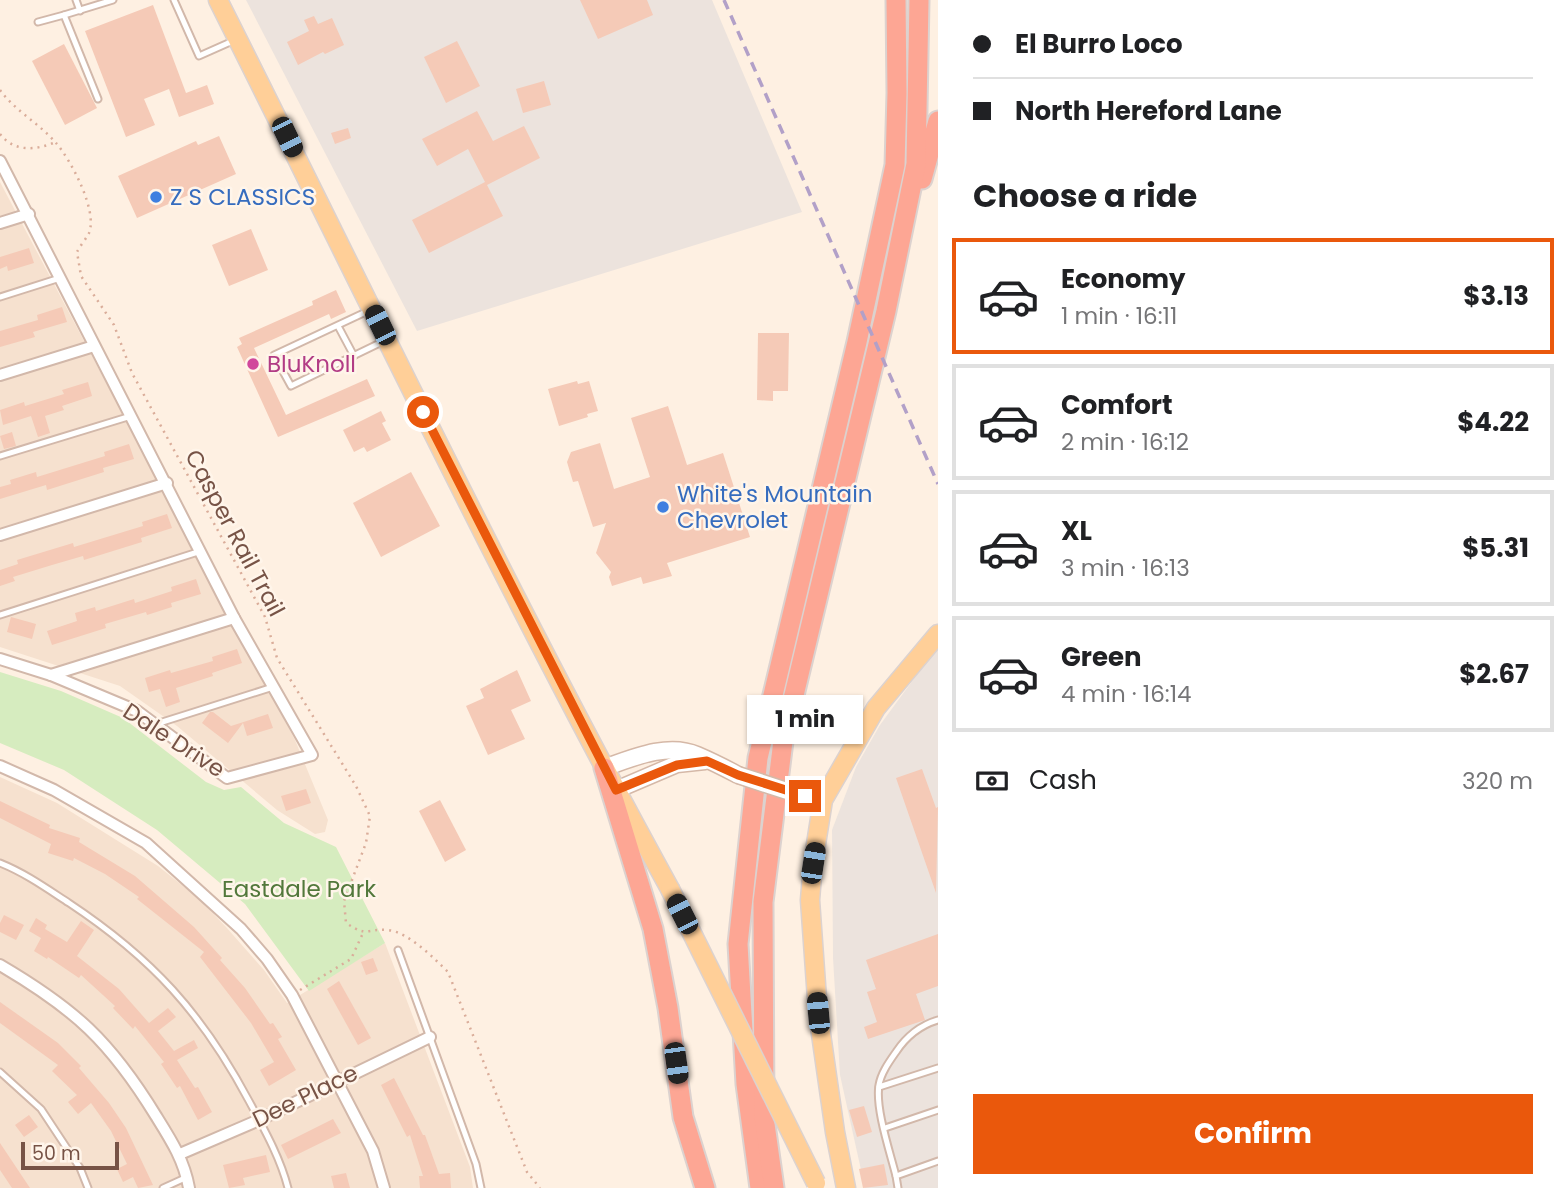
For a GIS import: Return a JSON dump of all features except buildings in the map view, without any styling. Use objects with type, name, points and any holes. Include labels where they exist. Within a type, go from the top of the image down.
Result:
[{"type":"highway","points":[[760,1188],[746,1084],[738,944],[756,772],[857,342],[895,165],[896,0]]},
{"type":"highway","points":[[886,312],[916,164],[919,0]]},
{"type":"highway","points":[[774,1188],[764,1117],[763,902],[783,741],[886,312],[938,121]]},
{"type":"highway","points":[[604,768],[653,929],[668,1008],[683,1117],[705,1188]]},
{"type":"main road","points":[[218,0],[494,555],[670,889],[817,1186]]},
{"type":"main road","points":[[846,1188],[818,1013],[812,949],[810,900],[823,800],[876,708],[938,634]]},
{"type":"main road","points":[[604,768],[644,754],[675,750],[697,755],[738,775],[823,800]]},
{"type":"main road","points":[[616,790],[677,765],[707,761]]},
{"type":"street","points":[[0,161],[234,618],[273,687]]},
{"type":"street","points":[[0,223],[29,214]]},
{"type":"street","points":[[0,375],[94,346]]},
{"type":"street","points":[[0,535],[167,483]]},
{"type":"street","points":[[51,675],[234,618]]},
{"type":"street","name":"Dale Drive","points":[[0,659],[51,675],[136,711],[227,778],[312,755],[273,687]]},
{"type":"street","points":[[0,766],[54,790],[146,843],[241,929],[267,959],[292,995],[373,1151],[384,1188]]},
{"type":"street","points":[[0,965],[49,995],[77,1016],[98,1037],[136,1083],[180,1154],[188,1183]]},
{"type":"street","name":"Dee Place","points":[[180,1154],[259,1120],[430,1037]]},
{"type":"lane","points":[[76,0],[80,11]]},
{"type":"lane","points":[[38,22],[113,0]]},
{"type":"lane","points":[[174,0],[199,56],[237,38]]},
{"type":"lane","points":[[64,15],[98,99]]},
{"type":"lane","points":[[0,297],[60,278]]},
{"type":"lane","points":[[373,309],[274,355],[291,386],[387,340]]},
{"type":"lane","points":[[338,326],[354,356]]},
{"type":"lane","points":[[0,456],[131,416]]},
{"type":"lane","points":[[0,615],[201,551]]},
{"type":"lane","points":[[154,724],[273,687]]},
{"type":"lane","points":[[0,863],[18,871],[110,930],[182,998],[212,1037],[259,1120],[288,1188]]},
{"type":"lane","points":[[398,950],[476,1164],[481,1188]]},
{"type":"lane","points":[[898,1188],[878,1099],[879,1087],[885,1067],[903,1042],[927,1023],[938,1020]]},
{"type":"lane","points":[[879,1087],[938,1068]]},
{"type":"lane","points":[[0,1072],[41,1109],[79,1168],[88,1188]]},
{"type":"lane","points":[[885,1128],[938,1110]]},
{"type":"lane","points":[[896,1175],[938,1161]]},
{"type":"lane","points":[[163,1188],[188,1183]]},
{"type":"path","name":"Casper Rail Trail","points":[[0,90],[9,102],[56,142],[72,166],[90,210],[90,232],[77,252],[81,276],[114,325],[132,373],[265,617],[277,658],[356,786],[370,816],[366,843],[344,901],[346,923],[363,933]]},
{"type":"path","points":[[0,134],[2,138],[22,148],[35,150],[56,142]]},
{"type":"path","points":[[292,995],[351,958],[363,933],[390,930],[428,951],[447,972],[456,989],[527,1172],[540,1188]]},
{"type":"shaded area","points":[[246,0],[712,0],[802,212],[417,331]]},
{"type":"shaded area","points":[[0,182],[295,740],[328,820],[325,832],[315,834],[277,810],[177,726],[120,686],[0,647]]},
{"type":"shaded area","points":[[938,646],[938,1188],[865,1188],[840,1075],[833,958],[832,830],[856,767],[880,725]]},
{"type":"shaded area","points":[[0,777],[57,803],[158,866],[198,898],[226,927],[264,970],[287,1003],[385,943],[470,1167],[473,1188],[0,1188]]},
{"type":"green space","name":"Eastdale Park","points":[[0,672],[61,691],[123,718],[206,782],[224,790],[241,787],[284,823],[336,847],[385,943],[309,991],[245,904],[157,830],[64,770],[0,743]]},
{"type":"railway","points":[[724,0],[938,484]]},
{"type":"place","name":"Z S CLASSICS","points":[[156,197]]},
{"type":"place","name":"BluKnoll","points":[[253,364]]},
{"type":"place","name":"White's Mountain Chevrolet","points":[[663,507]]},
{"type":"route","points":[[423,412],[616,790],[677,765],[707,761],[738,775],[805,796]]}]
